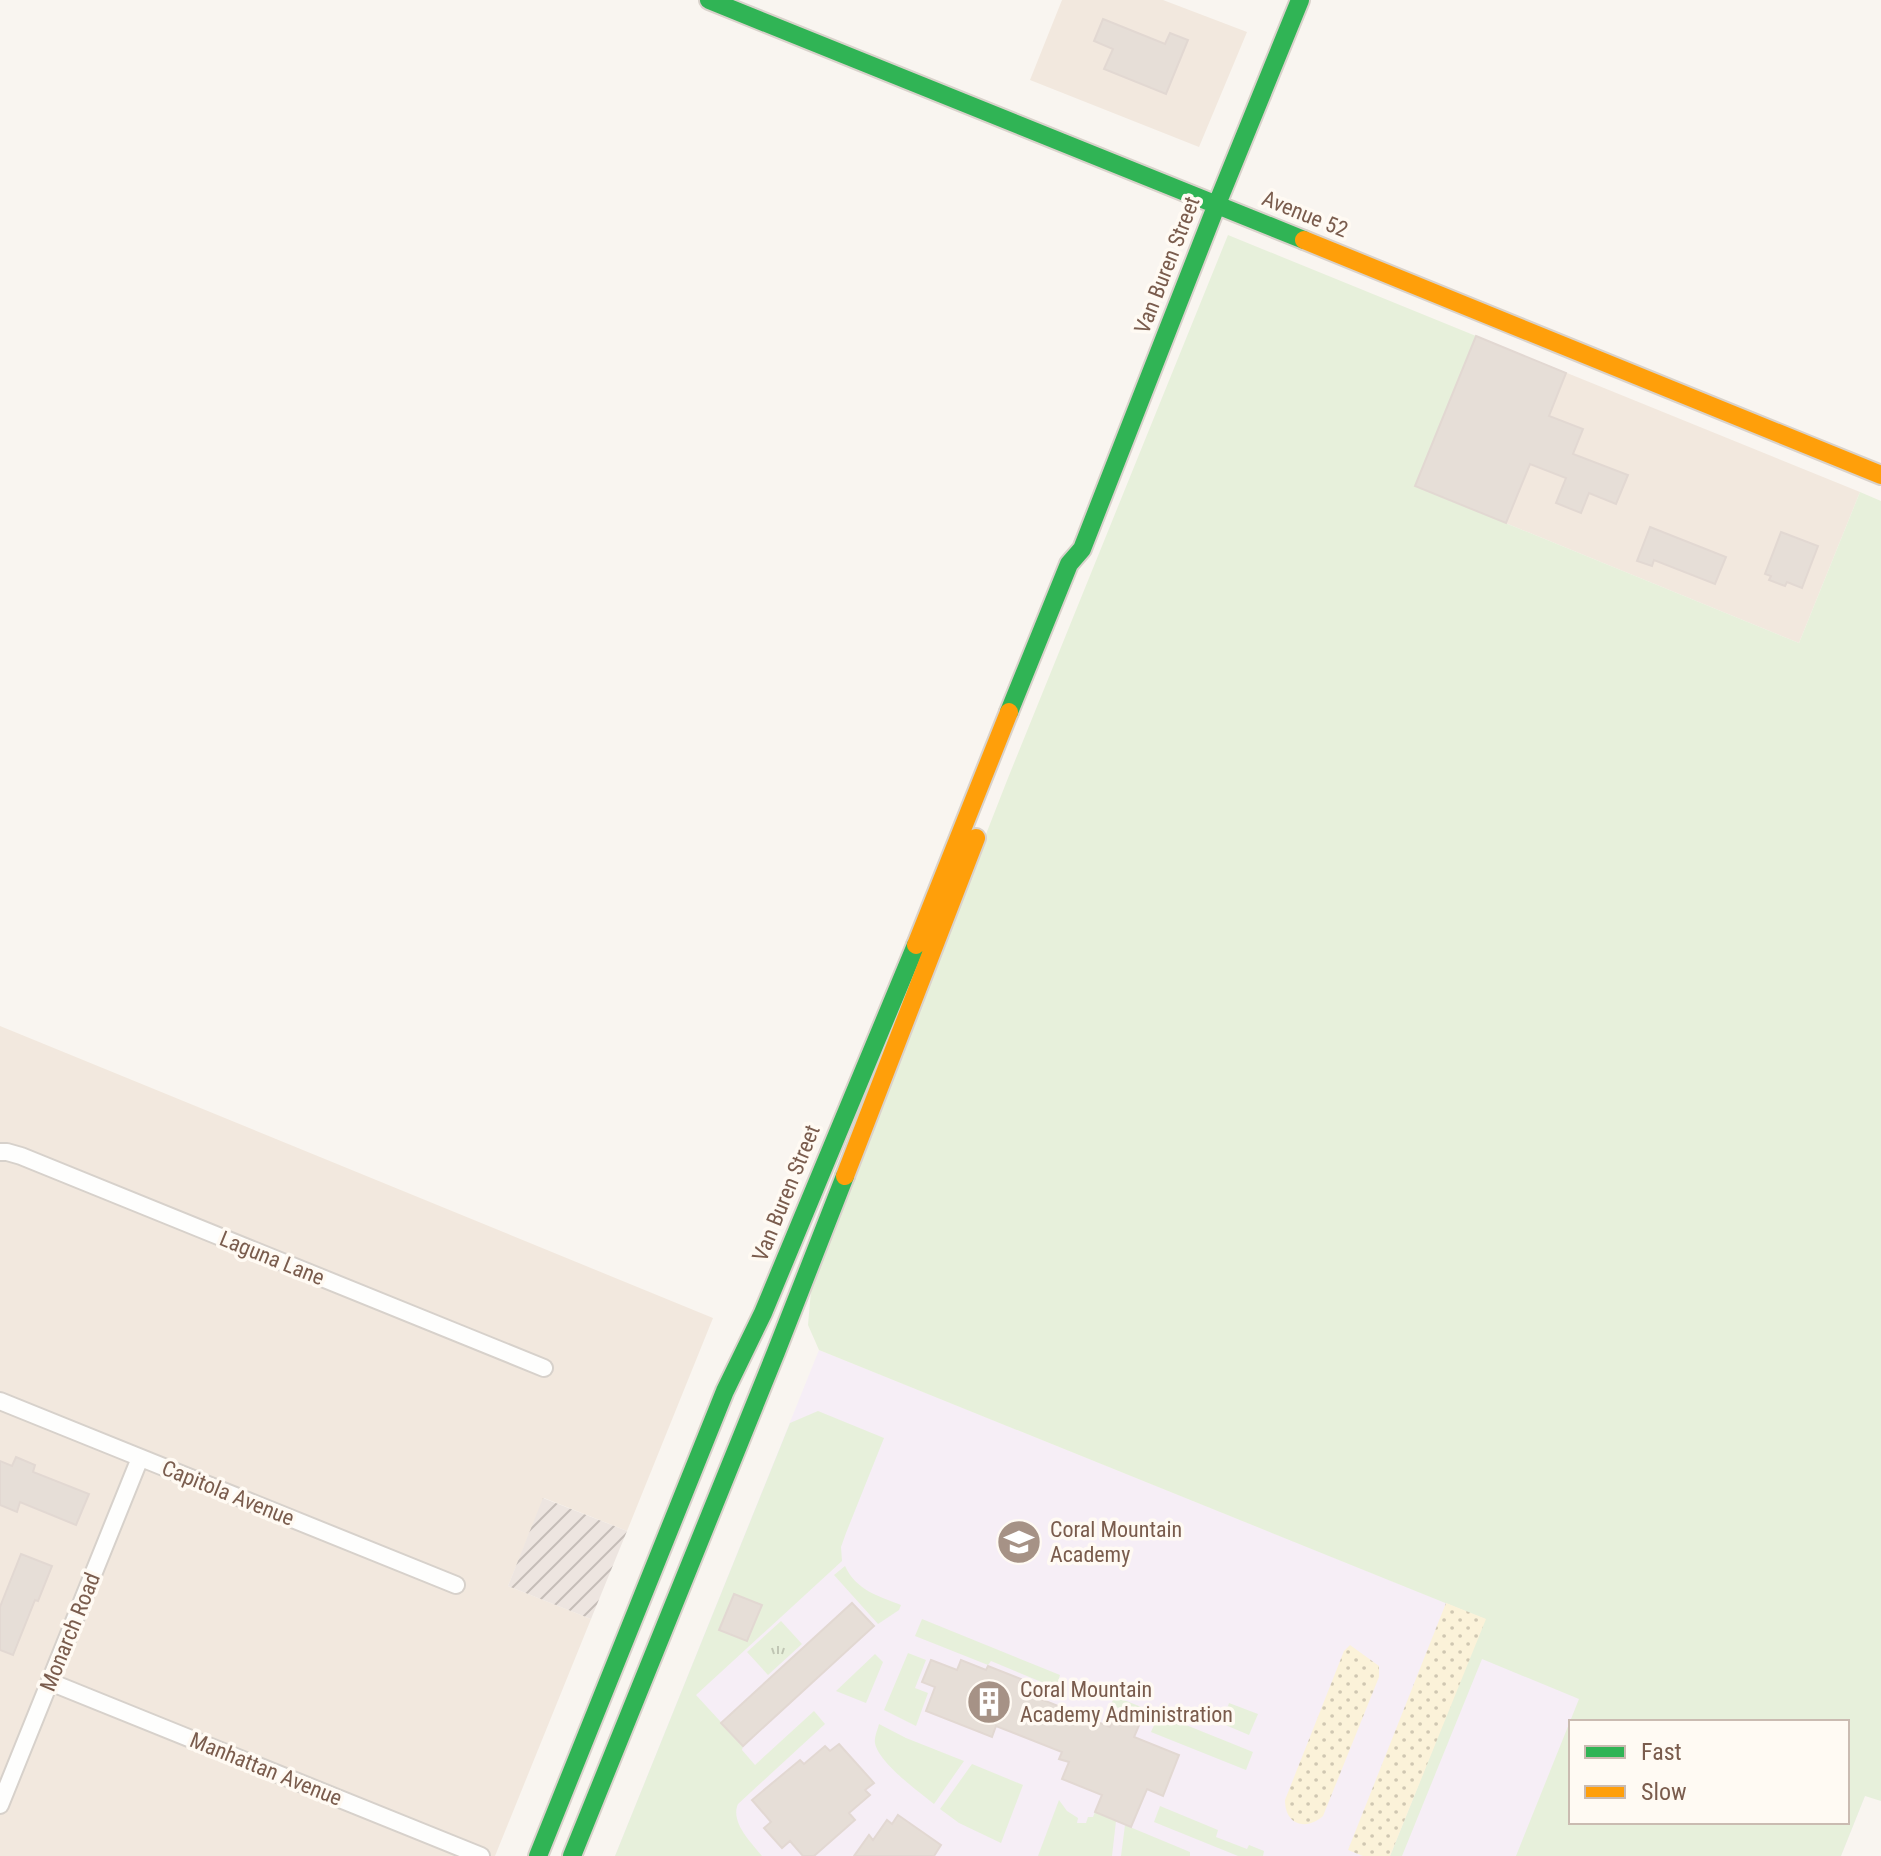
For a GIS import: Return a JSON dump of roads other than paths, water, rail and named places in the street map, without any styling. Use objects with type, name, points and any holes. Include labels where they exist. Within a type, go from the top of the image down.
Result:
[{"type":"street","name":"Avenue 52","points":[[709,0],[1881,475]]},
{"type":"street","name":"Van Buren Street","points":[[572,1856],[718,1496],[1072,596],[1081,569],[1082,549],[1300,0]]},
{"type":"street","name":"Van Buren Street","points":[[538,1856],[725,1391],[763,1313],[1069,564],[1082,549]]},
{"type":"street","name":"Laguna Lane","points":[[0,1152],[21,1156],[544,1368]]},
{"type":"street","points":[[718,1496],[741,1475],[788,1357]]},
{"type":"street","name":"Capitola Avenue","points":[[0,1401],[456,1585]]},
{"type":"street","name":"Monarch Road","points":[[0,1805],[140,1458]]},
{"type":"street","name":"Manhattan Avenue","points":[[50,1682],[481,1856]]},
{"type":"place","name":"Coral Mountain Academy","points":[[1019,1542]]},
{"type":"place","name":"Coral Mountain Academy Administration","points":[[989,1702]]}]
